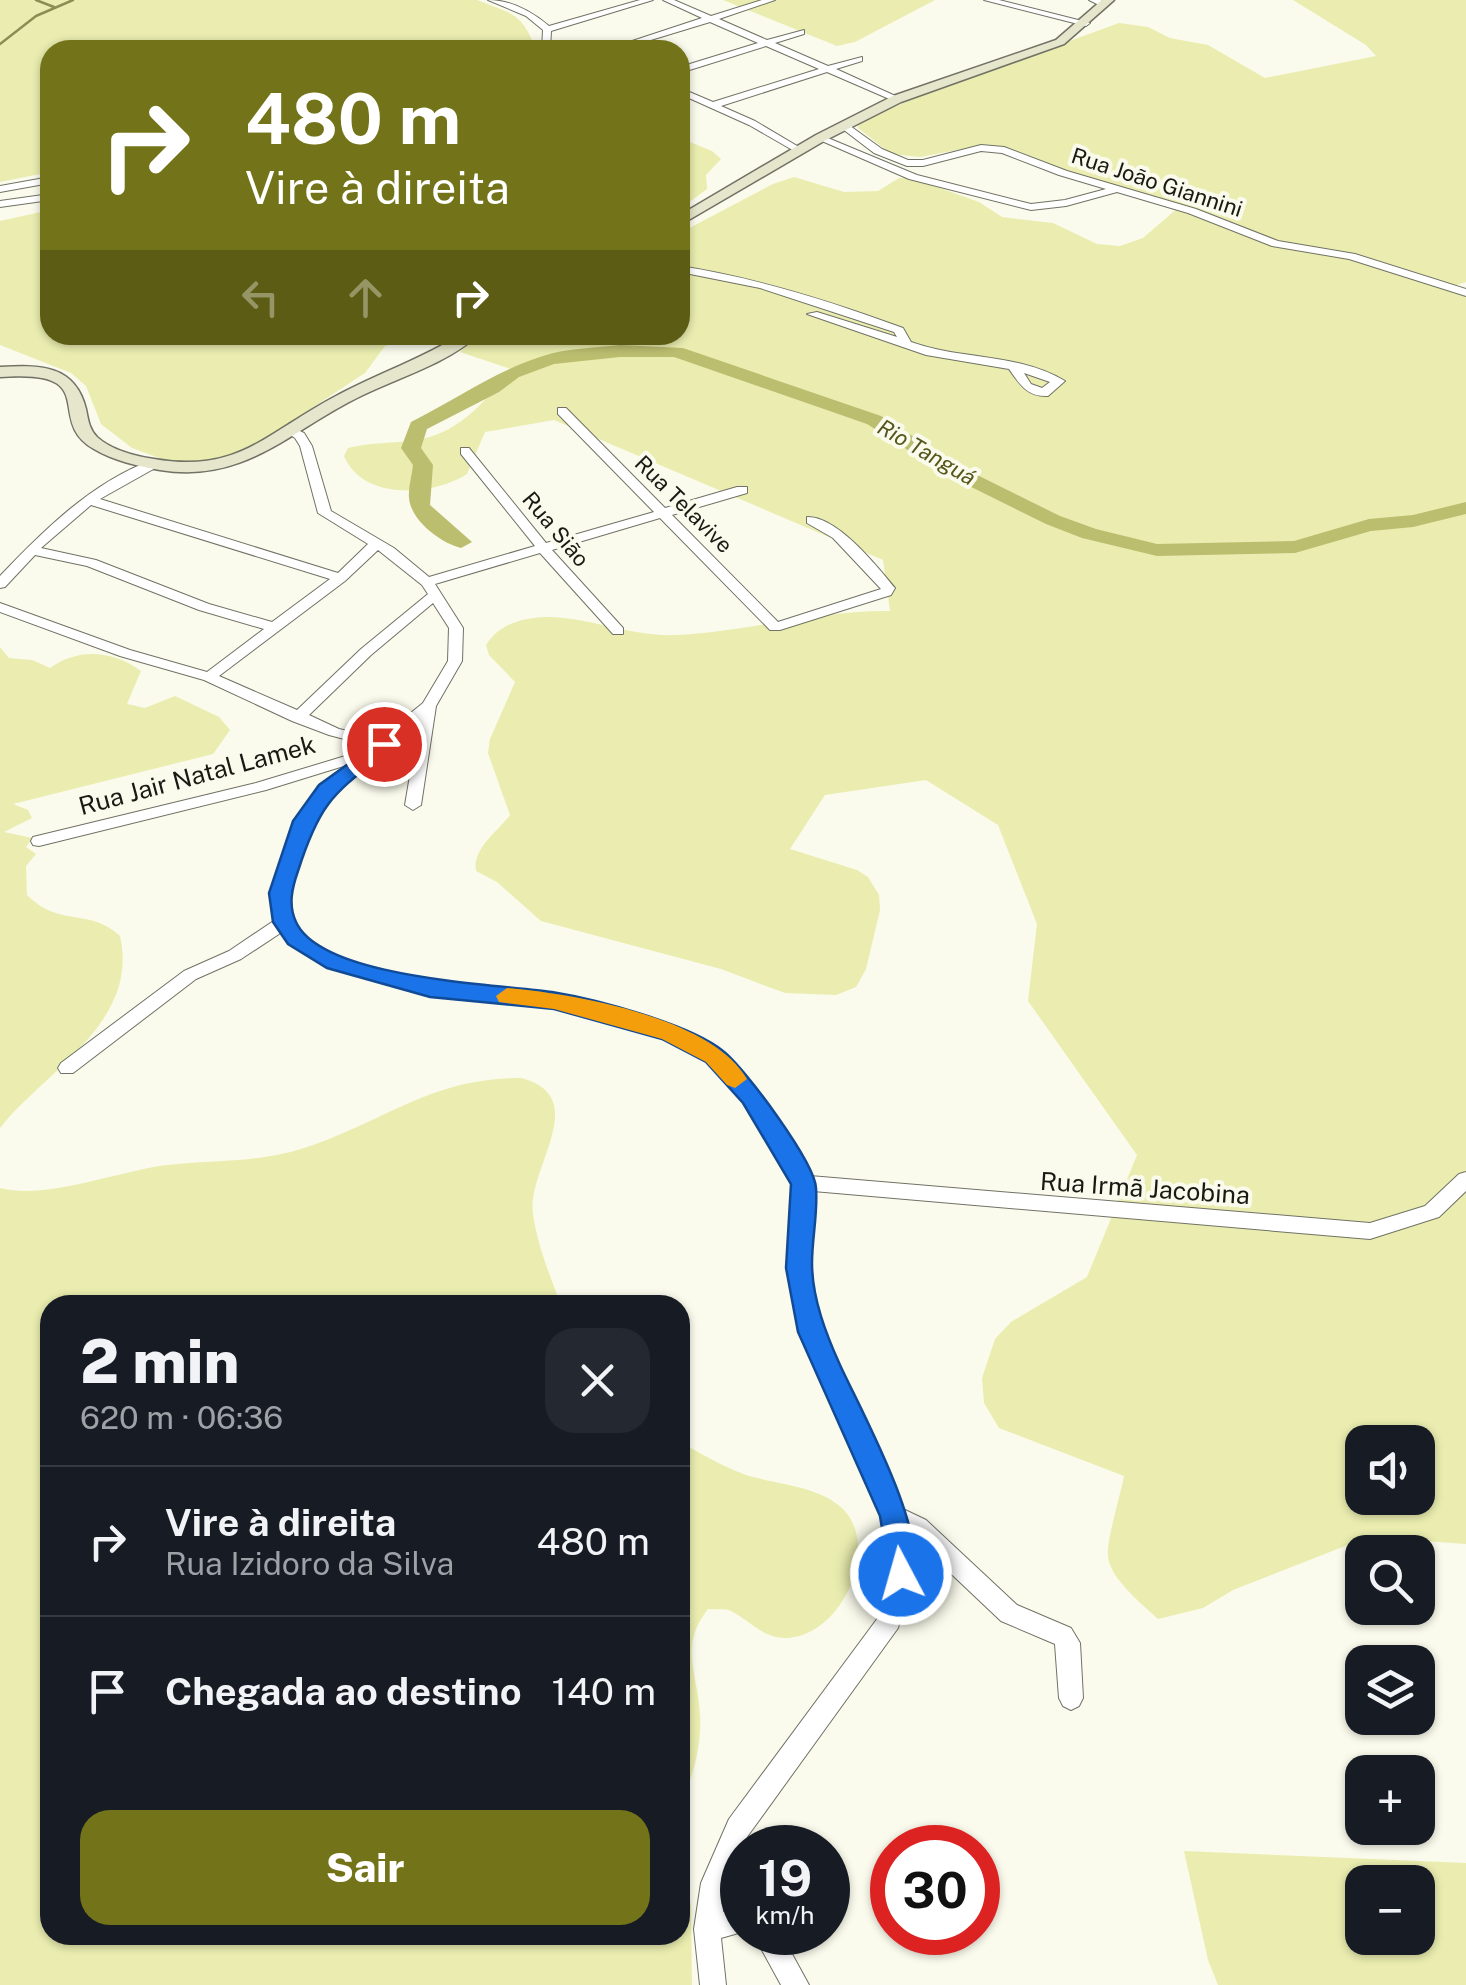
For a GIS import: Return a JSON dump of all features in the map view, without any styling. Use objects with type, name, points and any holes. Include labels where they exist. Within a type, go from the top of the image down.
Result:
[{"type":"main road","points":[[690,216],[843,125],[897,99],[1060,42],[1086,24],[1102,1]]},
{"type":"main road","points":[[0,372],[42,370],[62,376],[74,390],[82,430],[94,442],[152,464],[202,470],[244,460],[345,397],[454,345]]},
{"type":"street","points":[[492,0],[547,29],[649,0]]},
{"type":"street","points":[[506,4],[518,0]]},
{"type":"street","points":[[667,0],[897,99]]},
{"type":"street","points":[[644,40],[771,0]]},
{"type":"street","points":[[988,0],[1086,24]]},
{"type":"street","points":[[546,40],[547,29]]},
{"type":"street","points":[[690,67],[801,32]]},
{"type":"street","points":[[714,104],[859,59]]},
{"type":"street","points":[[690,96],[714,104],[800,150]]},
{"type":"street","name":"Rua João Giannini","points":[[843,125],[878,151],[906,163],[993,148],[1192,210],[1276,244],[1351,256],[1464,294]]},
{"type":"street","points":[[820,138],[871,162],[953,189],[1041,207],[1118,189]]},
{"type":"street","points":[[953,189],[956,161]]},
{"type":"street","points":[[0,189],[40,182]]},
{"type":"street","points":[[0,204],[40,198]]},
{"type":"street","points":[[690,270],[738,277],[857,315],[900,330],[906,344]]},
{"type":"street","points":[[813,314],[934,356],[1014,367]]},
{"type":"street","name":"Rua Telavive","points":[[562,410],[775,627],[886,592],[887,584],[838,535],[812,520]]},
{"type":"street","points":[[289,430],[300,436],[306,446],[326,513],[377,543],[432,588],[456,628],[455,661],[430,706],[413,805]]},
{"type":"street","name":"Rua Sião","points":[[465,451],[543,548],[618,630]]},
{"type":"street","points":[[0,584],[50,530],[89,500],[152,464]]},
{"type":"street","points":[[297,718],[432,588],[543,548],[742,490]]},
{"type":"street","points":[[89,500],[340,578]]},
{"type":"street","points":[[209,677],[340,578],[377,543]]},
{"type":"street","points":[[34,551],[91,563],[204,607],[277,628]]},
{"type":"street","points":[[0,606],[109,648],[209,677],[297,718],[384,744]]},
{"type":"street","points":[[430,706],[326,790],[304,821],[280,893],[284,922],[296,939],[335,963],[430,989],[554,1000],[669,1032],[714,1056],[752,1097],[804,1184],[798,1268],[812,1332],[894,1516],[901,1574],[890,1620],[738,1828],[714,1884],[707,1928],[712,1985]]},
{"type":"street","name":"Rua Jair Natal Lamek","points":[[39,841],[244,792],[367,754]]},
{"type":"street","points":[[68,1068],[190,975],[235,955],[284,922]]},
{"type":"street","name":"Rua Irmã Jacobina","points":[[804,1184],[1370,1231],[1432,1212],[1466,1179]]},
{"type":"street","points":[[894,1516],[918,1527],[1009,1613],[1063,1636],[1068,1643],[1071,1698]]},
{"type":"street","points":[[707,1928],[720,1925]]},
{"type":"street","points":[[778,1955],[796,1985]]},
{"type":"green space","points":[[0,0],[477,0],[514,16],[531,40],[40,40],[40,174],[0,182]]},
{"type":"green space","points":[[723,0],[935,0],[855,42],[837,46]]},
{"type":"green space","points":[[1293,0],[1466,0],[1466,282],[1454,286],[1466,296],[1466,1544],[1435,1542],[1435,1535],[1345,1535],[1345,1546],[1233,1590],[1203,1608],[1158,1619],[1128,1590],[1110,1565],[1109,1540],[1124,1476],[999,1428],[984,1403],[982,1378],[995,1339],[1011,1322],[1087,1277],[1137,1155],[1028,1001],[1037,924],[998,825],[926,780],[825,795],[790,849],[868,877],[879,895],[880,910],[866,969],[856,987],[836,995],[785,993],[721,969],[541,921],[497,882],[476,871],[482,848],[510,815],[488,753],[490,739],[515,682],[489,655],[486,645],[497,632],[520,621],[546,617],[675,635],[836,614],[890,611],[883,560],[554,420],[485,432],[467,474],[435,487],[381,487],[366,481],[344,456],[348,448],[428,438],[468,416],[511,369],[460,352],[467,345],[690,345],[690,228],[794,177],[844,192],[878,191],[899,178],[912,178],[979,202],[1002,217],[1053,223],[1097,244],[1120,246],[1143,238],[1179,207],[1064,173],[1031,157],[979,146],[920,157],[891,154],[858,128],[859,123],[921,95],[1119,23],[1148,27],[1170,38],[1208,45],[1265,78],[1376,56],[1366,45]]},
{"type":"green space","points":[[690,142],[721,159],[706,175],[707,189],[690,202]]},
{"type":"green space","points":[[40,212],[40,345],[388,345],[365,373],[241,454],[196,463],[162,459],[132,448],[101,424],[86,386],[71,373],[0,345],[0,221]]},
{"type":"green space","points":[[0,647],[9,658],[32,660],[50,668],[84,654],[119,659],[141,671],[127,704],[145,708],[175,696],[219,717],[230,730],[213,754],[13,804],[28,810],[32,818],[4,832],[32,838],[26,847],[36,854],[26,866],[27,895],[51,911],[97,922],[120,936],[122,967],[116,995],[103,1020],[0,1128]]},
{"type":"green space","points":[[521,1078],[542,1087],[553,1101],[552,1136],[533,1196],[533,1214],[557,1295],[40,1295],[40,1945],[690,1945],[690,1900],[692,1985],[0,1985],[0,1188],[39,1190],[167,1165],[287,1153],[333,1138],[433,1093],[489,1080]]},
{"type":"green space","points":[[690,1447],[740,1473],[811,1491],[834,1502],[854,1526],[858,1546],[856,1567],[838,1608],[805,1634],[777,1637],[731,1611],[708,1609],[699,1622],[692,1647],[700,1713],[690,1779]]},
{"type":"green space","points":[[1184,1851],[1466,1863],[1466,1985],[1218,1985],[1208,1960]]},
{"type":"waterway","points":[[36,0],[54,7]]},
{"type":"waterway","points":[[0,44],[36,16],[73,0]]},
{"type":"waterway","name":"Rio Tanguá","points":[[461,542],[428,518],[420,505],[423,465],[411,448],[418,426],[492,388],[512,373],[551,359],[620,351],[676,352],[874,420],[954,471],[1053,520],[1089,534],[1157,550],[1295,547],[1369,525],[1413,521],[1466,508]]},
{"type":"slow traffic","points":[[507,996],[554,1000],[669,1032],[714,1056],[735,1079]]},
{"type":"route","points":[[384,744],[326,790],[304,821],[280,893],[284,922],[296,939],[335,963],[430,989],[554,1000],[669,1032],[714,1056],[752,1097],[804,1184],[798,1268],[812,1332],[894,1516],[901,1574]]}]
